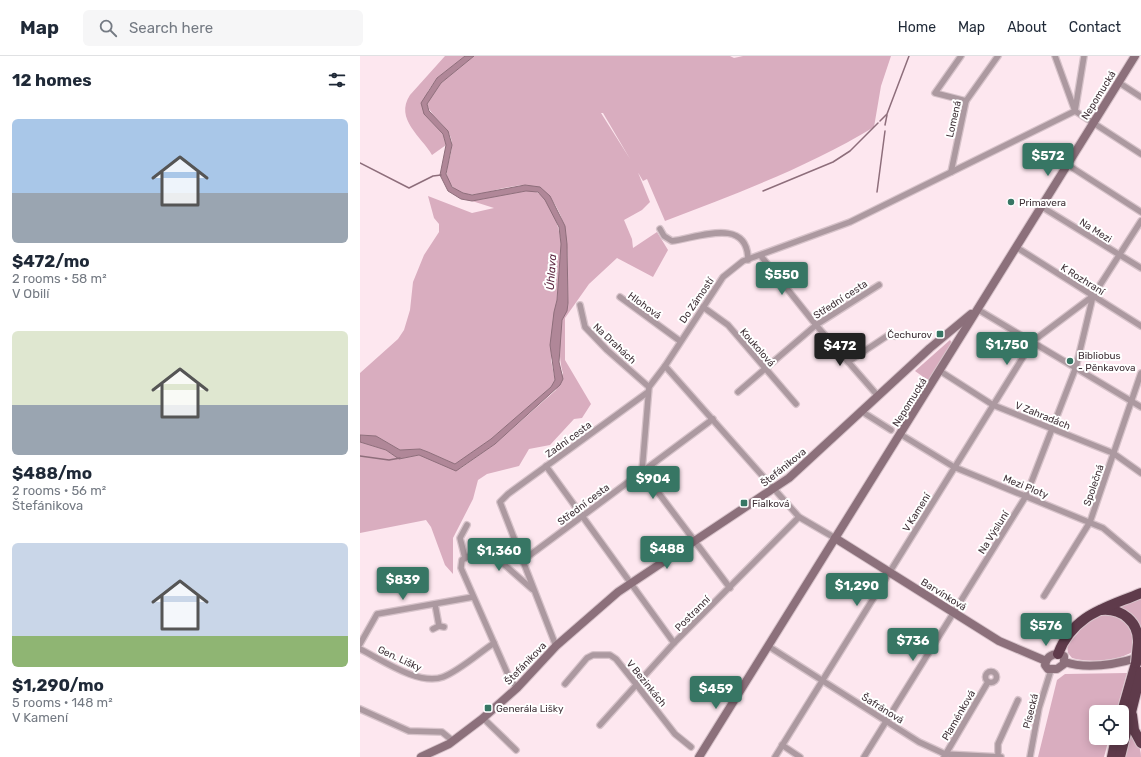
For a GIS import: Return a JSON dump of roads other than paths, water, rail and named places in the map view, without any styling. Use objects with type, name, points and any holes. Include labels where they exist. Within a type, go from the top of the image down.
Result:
[{"type":"highway","points":[[1058,654],[1073,628],[1095,611],[1141,593]]},
{"type":"highway","points":[[1095,611],[1111,610],[1126,615],[1136,628],[1140,645],[1133,701],[1120,757]]},
{"type":"highway","points":[[1124,705],[1138,667]]},
{"type":"highway","points":[[1133,701],[1133,725],[1141,743]]},
{"type":"highway","points":[[1112,757],[1115,745]]},
{"type":"street","points":[[961,56],[935,93],[966,101]]},
{"type":"street","name":"Lomená","points":[[951,172],[966,101],[998,56]]},
{"type":"street","points":[[1055,56],[1075,111],[1141,154]]},
{"type":"street","points":[[1075,111],[1084,56]]},
{"type":"street","name":"Nepomucká","points":[[699,757],[1135,56]]},
{"type":"street","points":[[1118,82],[1141,97]]},
{"type":"street","name":"Do Zámostí","points":[[648,389],[665,366],[723,277],[743,261],[761,256],[850,222],[1075,111]]},
{"type":"street","points":[[1068,165],[1141,212]]},
{"type":"street","name":"Na Mezi","points":[[1042,206],[1141,268]]},
{"type":"street","points":[[1094,296],[1141,221]]},
{"type":"street","points":[[660,229],[664,236],[672,241],[712,233],[725,233],[737,236],[745,244],[748,260]]},
{"type":"street","name":"K Rozhraní","points":[[1016,247],[1141,326]]},
{"type":"street","points":[[761,256],[816,325],[878,396]]},
{"type":"street","name":"Střední cesta","points":[[738,392],[816,325],[879,285]]},
{"type":"street","name":"V Kamení","points":[[775,757],[1033,341],[1094,296]]},
{"type":"street","name":"Na Výsluní","points":[[864,757],[1026,496],[1076,367],[1094,296]]},
{"type":"street","name":"Hlohová","points":[[620,297],[680,341]]},
{"type":"street","name":"Na Drahách","points":[[580,305],[585,327],[648,389]]},
{"type":"street","name":"Koukolová","points":[[703,307],[728,325],[796,404]]},
{"type":"street","points":[[977,309],[1033,341],[1141,407]]},
{"type":"street","name":"Štefánikova","points":[[421,757],[453,742],[483,718],[517,688],[556,646],[630,582],[774,489],[930,348],[977,309]]},
{"type":"street","points":[[848,362],[890,334],[896,336]]},
{"type":"street","points":[[665,366],[713,418],[799,517],[835,538]]},
{"type":"street","name":"V Zahradách","points":[[940,371],[993,405],[1113,453],[1141,473]]},
{"type":"street","name":"Společná","points":[[1044,596],[1090,522],[1141,373]]},
{"type":"street","points":[[648,389],[642,471],[730,588]]},
{"type":"street","name":"Zadní cesta","points":[[522,562],[500,502],[508,494],[648,389]]},
{"type":"street","points":[[861,411],[891,430]]},
{"type":"street","name":"Střední cesta","points":[[522,562],[713,418]]},
{"type":"street","name":"Mezi Ploty","points":[[900,434],[954,467],[1103,528],[1141,560]]},
{"type":"street","points":[[546,466],[674,643]]},
{"type":"street","name":"Postranní","points":[[600,725],[674,643],[799,517]]},
{"type":"street","points":[[465,558],[460,538],[467,525]]},
{"type":"street","name":"Barvínková","points":[[835,538],[999,641],[1046,661]]},
{"type":"street","points":[[517,688],[509,677],[461,568],[462,560],[481,549],[491,553],[533,589]]},
{"type":"street","points":[[522,562],[556,646]]},
{"type":"street","points":[[360,644],[377,614],[474,597]]},
{"type":"street","points":[[433,629],[442,626],[434,604]]},
{"type":"street","name":"Gen. Lišky","points":[[360,649],[419,678],[430,679],[442,677],[451,673],[494,642]]},
{"type":"street","name":"Šafránová","points":[[768,646],[944,756],[1001,757]]},
{"type":"street","points":[[1058,654],[1064,656],[1065,662],[1059,668],[1051,670],[1046,667],[1046,661],[1050,656],[1058,654]]},
{"type":"street","name":"V Bezinkách","points":[[565,684],[587,658],[593,655],[610,655],[616,659],[675,734],[691,747]]},
{"type":"street","points":[[1065,662],[1081,665],[1112,664],[1138,667]]},
{"type":"street","name":"Písecká","points":[[1030,757],[1039,708],[1051,670]]},
{"type":"street","name":"Plaménková","points":[[944,756],[988,682]]},
{"type":"street","points":[[998,757],[998,744],[1018,700]]},
{"type":"street","points":[[360,709],[409,731],[442,732],[453,742]]},
{"type":"street","points":[[483,718],[516,750]]},
{"type":"street","points":[[782,746],[800,757]]},
{"type":"waterway","points":[[880,121],[887,114],[909,56]]},
{"type":"waterway","points":[[885,125],[887,115]]},
{"type":"waterway","points":[[763,191],[833,162],[850,151],[878,123]]},
{"type":"waterway","points":[[877,192],[885,131]]},
{"type":"waterway","points":[[360,163],[409,188],[433,176],[441,175]]},
{"type":"waterway","points":[[360,456],[389,460],[400,458]]},
{"type":"place","name":"Primavera","points":[[1011,202]]},
{"type":"place","name":"Čechurov","points":[[940,334]]},
{"type":"place","name":"Bibliobus - Pěnkavova","points":[[1070,361]]},
{"type":"place","name":"Fialková","points":[[744,503]]},
{"type":"place","name":"Generála Lišky","points":[[488,708]]},
{"type":"water label","name":"Úhlava","points":[[551,272]]}]
